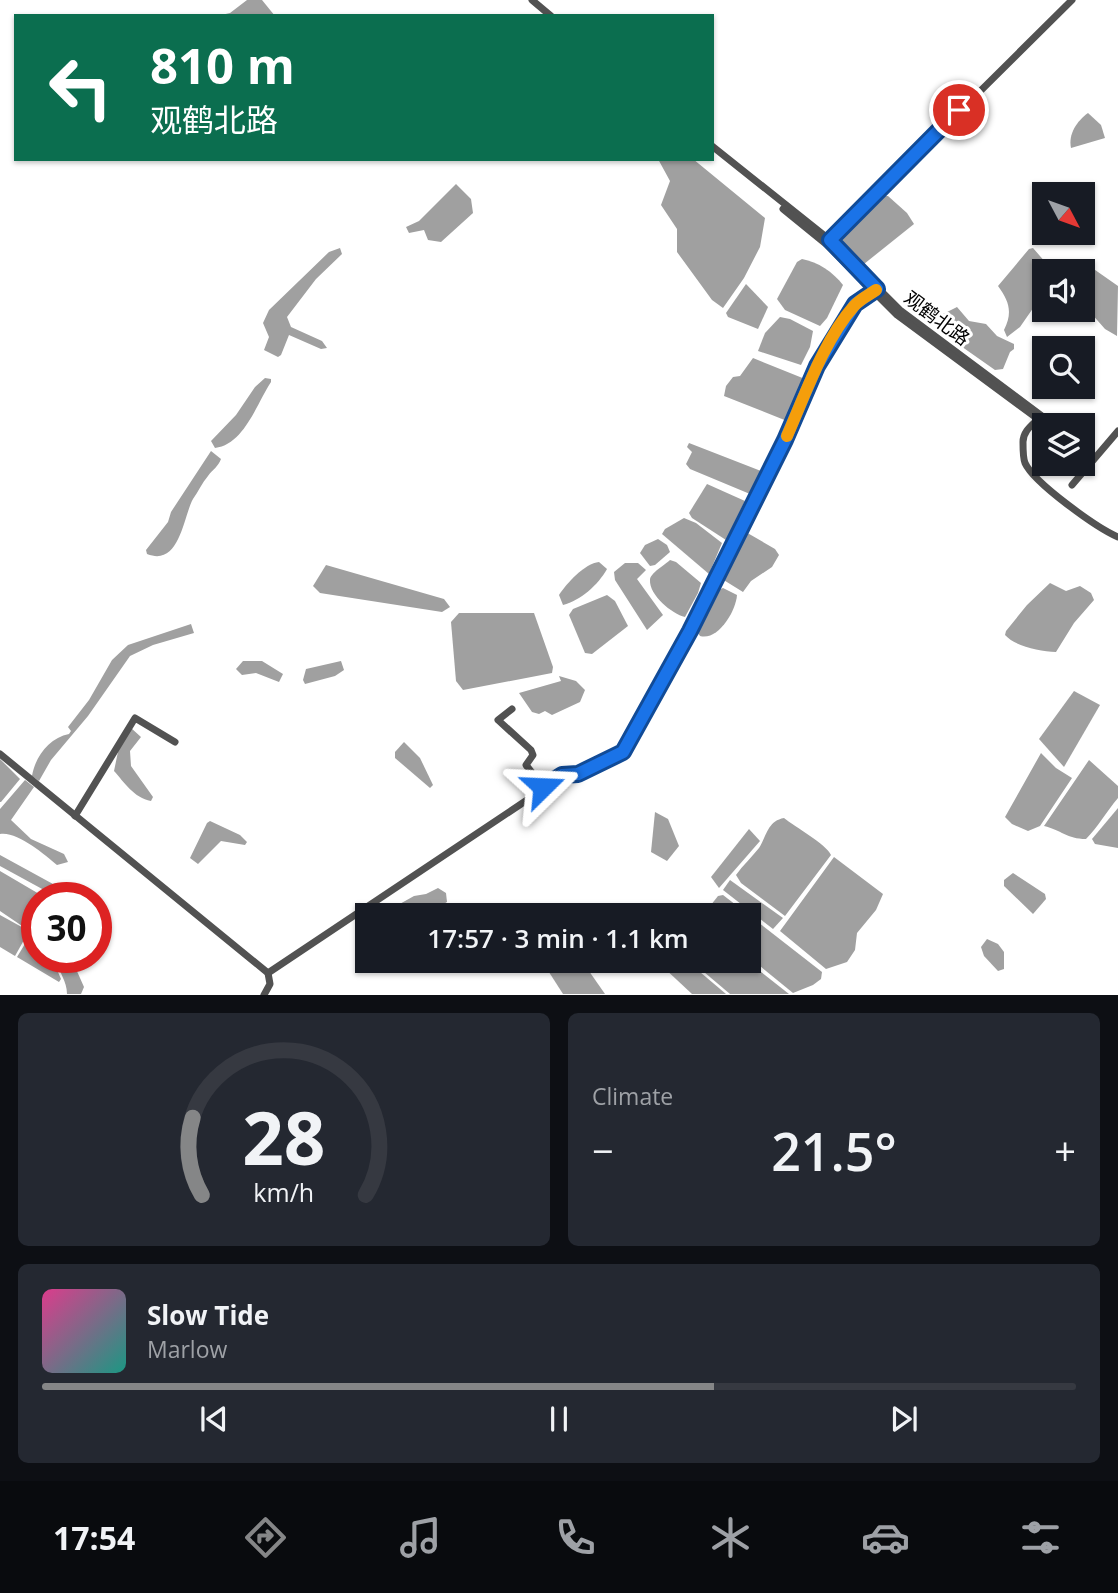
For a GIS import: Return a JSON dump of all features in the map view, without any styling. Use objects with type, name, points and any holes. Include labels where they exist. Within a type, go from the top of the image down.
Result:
[{"type":"street","points":[[524,0],[542,14]]},
{"type":"street","points":[[532,0],[549,14]]},
{"type":"street","points":[[828,242],[1072,0]]},
{"type":"street","name":"观鹤北路","points":[[714,148],[828,242],[915,329],[1034,413]]},
{"type":"street","name":"观鹤北路","points":[[714,154],[828,242]]},
{"type":"street","points":[[268,973],[562,775],[578,774],[623,752],[690,631],[785,440],[817,366],[855,304],[875,291]]},
{"type":"street","points":[[1032,425],[1025,432],[1023,441],[1026,465],[1032,471]]},
{"type":"street","points":[[1072,485],[1118,430]]},
{"type":"street","points":[[1038,476],[1069,506],[1104,531],[1118,537]]},
{"type":"street","points":[[512,709],[498,720],[531,751],[533,755],[526,765],[543,787]]},
{"type":"street","points":[[75,816],[135,718],[174,742]]},
{"type":"street","points":[[0,754],[268,973],[270,984],[264,995]]},
{"type":"shaded area","points":[[247,0],[262,0],[273,14],[226,14]]},
{"type":"shaded area","points":[[1088,113],[1101,125],[1105,138],[1071,148],[1074,128]]},
{"type":"shaded area","points":[[659,161],[695,161],[765,218],[760,247],[744,278],[723,308],[712,300],[677,252],[677,229],[661,205],[670,181]]},
{"type":"shaded area","points":[[456,184],[471,199],[473,213],[441,242],[428,240],[424,230],[409,233],[406,227],[419,221]]},
{"type":"shaded area","points":[[881,196],[888,196],[907,213],[914,224],[864,264],[838,239]]},
{"type":"shaded area","points":[[340,248],[342,254],[316,279],[287,317],[291,327],[322,341],[327,348],[321,349],[289,335],[278,357],[264,350],[269,337],[263,323],[269,310],[329,252]]},
{"type":"shaded area","points":[[1033,248],[1043,259],[1032,259],[1032,310],[1020,327],[1007,337],[1004,330],[1009,307],[998,286],[1029,249]]},
{"type":"shaded area","points":[[802,259],[825,268],[843,285],[827,318],[820,326],[785,310],[777,299],[797,262]]},
{"type":"shaded area","points":[[1095,270],[1118,286],[1117,336],[1105,329],[1095,318]]},
{"type":"shaded area","points":[[746,284],[768,307],[758,329],[728,317],[726,313]]},
{"type":"shaded area","points":[[957,307],[969,321],[986,324],[997,336],[1014,344],[1003,369],[995,370],[958,344],[957,339],[940,326],[943,314]]},
{"type":"shaded area","points":[[780,317],[813,331],[810,347],[801,365],[758,351],[765,333]]},
{"type":"shaded area","points":[[753,358],[805,379],[787,421],[724,396],[726,386],[733,377],[740,376]]},
{"type":"shaded area","points":[[265,378],[271,379],[271,382],[249,422],[234,439],[215,448],[211,441]]},
{"type":"shaded area","points":[[689,443],[761,471],[750,494],[690,469],[686,464],[692,452],[687,447]]},
{"type":"shaded area","points":[[211,451],[221,459],[193,499],[179,538],[167,553],[158,556],[147,554],[146,550],[168,522],[171,512]]},
{"type":"shaded area","points":[[707,484],[745,501],[726,540],[692,518],[689,513]]},
{"type":"shaded area","points":[[684,518],[696,523],[722,543],[709,574],[662,534],[665,529]]},
{"type":"shaded area","points":[[744,531],[775,549],[779,555],[772,567],[751,581],[743,592],[722,579]]},
{"type":"shaded area","points":[[658,539],[667,545],[670,552],[650,566],[640,553],[645,545]]},
{"type":"shaded area","points":[[670,560],[701,583],[685,617],[662,603],[651,586],[652,575]]},
{"type":"shaded area","points":[[599,562],[607,569],[599,581],[582,596],[563,605],[559,595],[566,585],[582,570]]},
{"type":"shaded area","points":[[625,563],[638,563],[646,570],[637,579],[663,615],[647,630],[615,580],[614,572]]},
{"type":"shaded area","points":[[326,565],[444,599],[450,607],[442,612],[320,593],[313,586]]},
{"type":"shaded area","points":[[1050,583],[1066,591],[1080,586],[1091,593],[1094,600],[1074,623],[1056,652],[1022,645],[1005,635],[1027,605]]},
{"type":"shaded area","points":[[723,588],[737,595],[730,616],[713,634],[700,636],[694,627],[713,592]]},
{"type":"shaded area","points":[[607,595],[615,601],[628,626],[592,654],[585,653],[569,615],[573,609]]},
{"type":"shaded area","points":[[459,613],[534,613],[553,667],[552,673],[463,690],[456,681],[451,622]]},
{"type":"shaded area","points":[[191,624],[194,633],[153,645],[130,656],[88,716],[51,760],[39,781],[32,776],[44,749],[69,734],[71,731],[68,727],[89,700],[112,660],[128,645]]},
{"type":"shaded area","points":[[243,661],[262,661],[283,674],[279,682],[256,673],[242,675],[236,669]]},
{"type":"shaded area","points":[[341,661],[344,670],[335,676],[305,684],[303,680],[306,669]]},
{"type":"shaded area","points":[[559,676],[576,681],[585,690],[580,702],[552,715],[545,711],[539,714],[532,712],[519,693],[561,681]]},
{"type":"shaded area","points":[[1074,691],[1100,705],[1064,767],[1039,739]]},
{"type":"shaded area","points":[[131,728],[141,737],[130,751],[131,766],[153,797],[151,801],[134,793],[114,771],[119,747]]},
{"type":"shaded area","points":[[404,742],[420,758],[433,785],[430,788],[395,758],[395,752]]},
{"type":"shaded area","points":[[1041,753],[1056,768],[1072,778],[1040,826],[1028,831],[1012,824],[1005,817]]},
{"type":"shaded area","points":[[0,759],[20,779],[1,802],[0,802]]},
{"type":"shaded area","points":[[1089,760],[1118,786],[1118,798],[1086,839],[1074,838],[1044,826]]},
{"type":"shaded area","points":[[25,780],[34,787],[11,820],[31,839],[64,854],[68,862],[57,865],[22,840],[0,834],[0,809]]},
{"type":"shaded area","points":[[1118,808],[1118,848],[1095,844],[1092,839]]},
{"type":"shaded area","points":[[655,812],[668,819],[679,846],[667,861],[651,852]]},
{"type":"shaded area","points":[[784,818],[817,841],[831,855],[785,916],[741,883],[736,875],[759,848],[770,826]]},
{"type":"shaded area","points":[[210,821],[240,835],[247,842],[245,845],[221,841],[198,864],[190,858]]},
{"type":"shaded area","points":[[749,829],[760,841],[719,888],[711,877]]},
{"type":"shaded area","points":[[0,855],[49,882],[29,882],[0,866]]},
{"type":"shaded area","points":[[834,857],[883,894],[876,910],[857,933],[855,950],[847,962],[826,969],[780,931]]},
{"type":"shaded area","points":[[0,871],[21,883],[21,925],[0,911]]},
{"type":"shaded area","points":[[1013,873],[1045,894],[1046,899],[1033,914],[1004,886],[1004,880]]},
{"type":"shaded area","points":[[730,880],[783,918],[773,929],[761,920],[761,903],[740,903],[723,890]]},
{"type":"shaded area","points":[[438,888],[446,893],[447,902],[401,903],[414,896]]},
{"type":"shaded area","points":[[723,895],[733,903],[712,903],[718,896]]},
{"type":"shaded area","points":[[0,915],[21,927],[21,945],[15,956],[0,947]]},
{"type":"shaded area","points":[[761,924],[822,972],[821,979],[813,985],[793,993],[761,967]]},
{"type":"shaded area","points":[[987,939],[998,944],[1004,952],[1004,969],[998,971],[984,956],[981,947]]},
{"type":"shaded area","points":[[761,972],[789,994],[730,994],[705,973]]},
{"type":"shaded area","points":[[44,973],[58,973],[61,979],[59,982]]},
{"type":"shaded area","points":[[61,973],[78,973],[84,987],[81,994],[67,994]]},
{"type":"shaded area","points":[[550,973],[590,973],[605,994],[563,994]]},
{"type":"shaded area","points":[[670,973],[701,973],[726,994],[692,994]]},
{"type":"slow traffic","points":[[787,436],[817,366],[844,319],[855,304],[876,290]]},
{"type":"route","points":[[543,787],[562,775],[578,774],[623,752],[690,631],[785,440],[817,366],[855,304],[877,289],[830,240],[959,110]]}]
